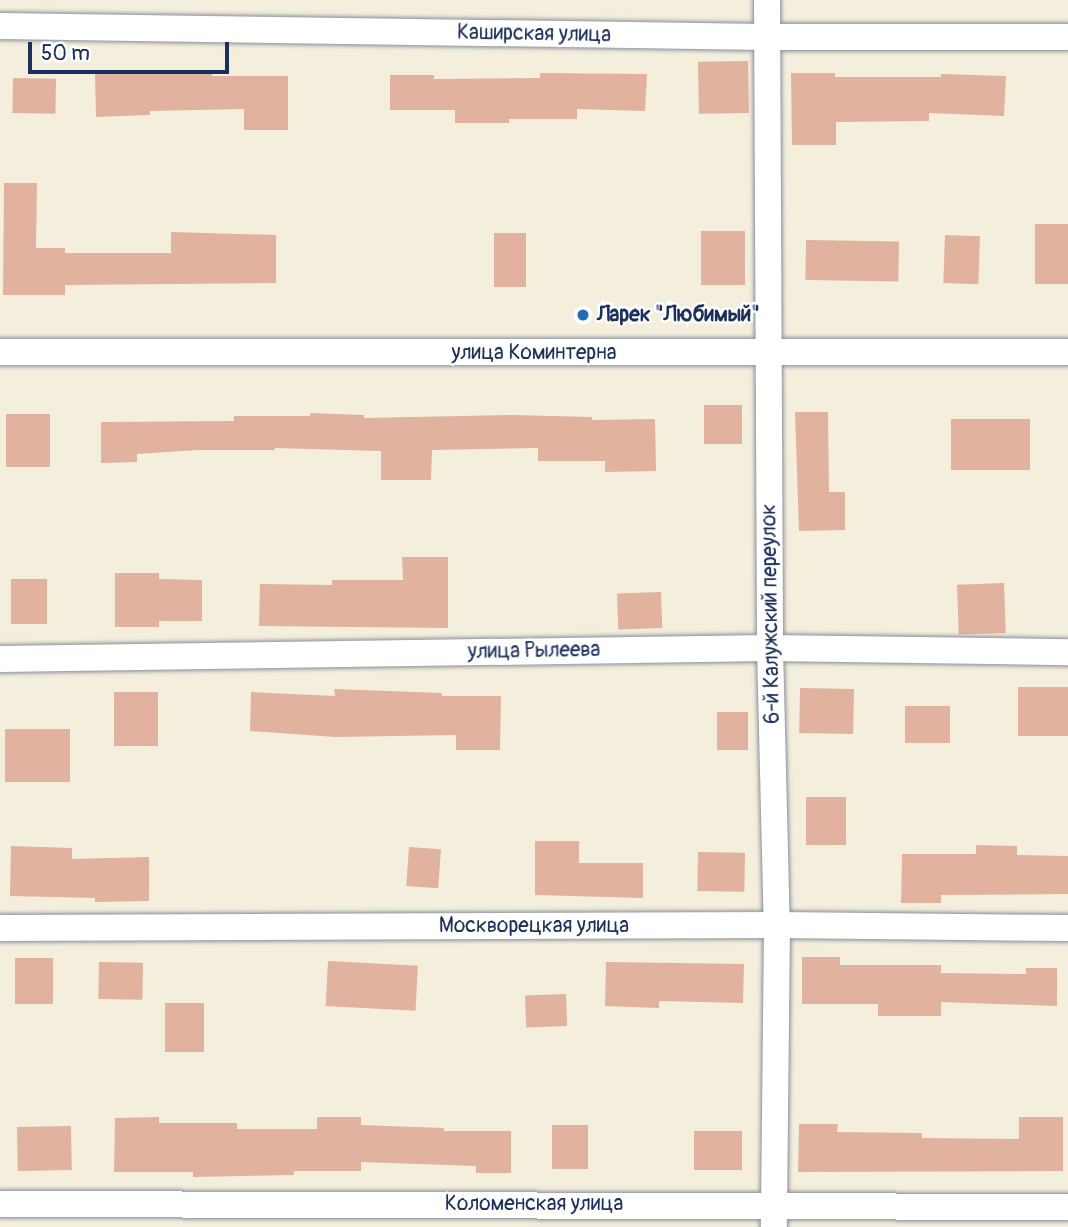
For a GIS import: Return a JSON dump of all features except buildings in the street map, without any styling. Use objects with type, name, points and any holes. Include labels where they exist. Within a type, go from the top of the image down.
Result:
[{"type":"street","name":"6-й Калужский переулок","points":[[766,0],[770,648],[777,925],[774,1216]]},
{"type":"street","name":"Каширская улица","points":[[0,26],[766,37],[1068,37]]},
{"type":"street","name":"улица Коминтерна","points":[[0,352],[1068,352]]},
{"type":"street","name":"улица Рылеева","points":[[0,659],[770,648],[1068,652]]},
{"type":"street","name":"Москворецкая улица","points":[[0,928],[777,925],[1068,928]]},
{"type":"street","name":"Коломенская улица","points":[[0,1204],[774,1216],[1068,1207]]},
{"type":"place","name":"Ларек \"Любимый\"","points":[[583,315]]}]
